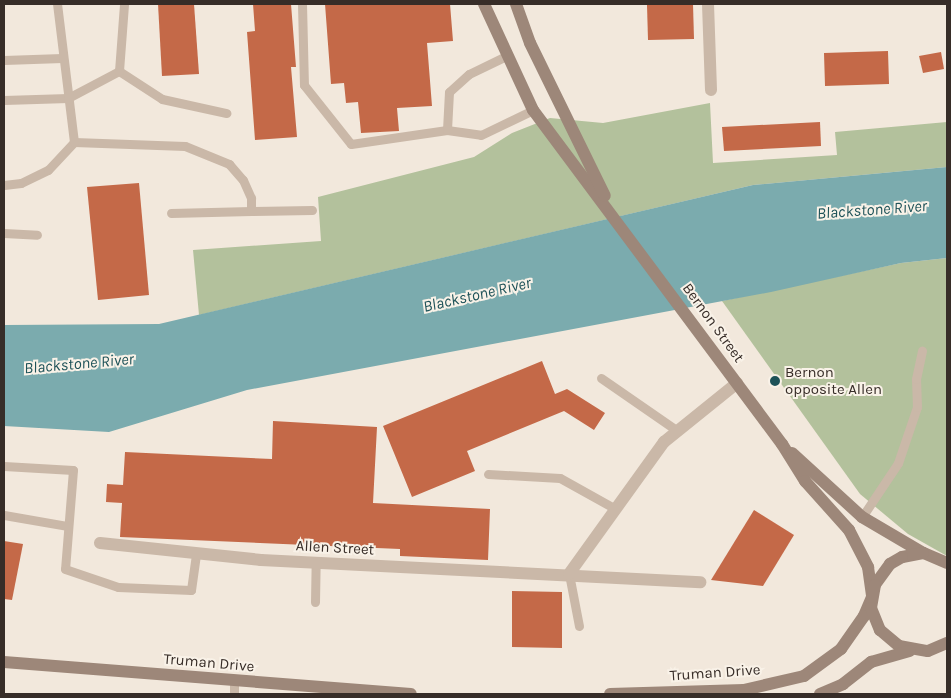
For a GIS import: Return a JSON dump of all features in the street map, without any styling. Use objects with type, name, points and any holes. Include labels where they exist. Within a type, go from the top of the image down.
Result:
[{"type":"main road","name":"Bernon Street","points":[[484,4],[506,56],[533,110],[700,332],[782,444],[804,480],[860,548],[868,568],[872,597],[871,608],[880,630],[899,646],[911,650]]},
{"type":"main road","name":"Bernon Street","points":[[516,4],[530,43],[616,220]]},
{"type":"main road","name":"Bernon Street","points":[[782,444],[862,517],[923,553],[947,563]]},
{"type":"main road","name":"Truman Drive","points":[[610,694],[744,690],[804,676],[841,649],[864,616],[875,585],[890,564],[902,557],[923,553]]},
{"type":"main road","points":[[820,694],[843,684],[872,662],[911,650],[928,651],[946,644]]},
{"type":"main road","name":"Truman Drive","points":[[4,662],[234,688],[411,694]]},
{"type":"street","points":[[708,4],[711,90]]},
{"type":"street","points":[[569,574],[614,508],[676,430],[737,383]]},
{"type":"street","name":"Allen Street","points":[[100,542],[316,563],[569,574],[700,582]]},
{"type":"lane","points":[[57,4],[62,58],[74,142]]},
{"type":"lane","points":[[119,71],[124,4]]},
{"type":"lane","points":[[302,4],[304,85],[351,144],[447,130],[481,136],[533,110]]},
{"type":"lane","points":[[447,130],[449,92],[468,74],[506,56]]},
{"type":"lane","points":[[4,60],[62,58]]},
{"type":"lane","points":[[4,100],[68,98],[119,71]]},
{"type":"lane","points":[[119,71],[162,99],[226,112]]},
{"type":"lane","points":[[4,185],[21,183],[48,170],[74,142],[185,146],[229,164],[243,180],[251,198],[251,212]]},
{"type":"lane","points":[[172,213],[312,210]]},
{"type":"lane","points":[[4,233],[37,236]]},
{"type":"lane","points":[[862,517],[898,463],[917,407],[916,379],[922,352]]},
{"type":"lane","points":[[601,378],[676,430]]},
{"type":"lane","points":[[4,466],[73,470],[65,569],[118,586],[191,590],[196,552]]},
{"type":"lane","points":[[488,474],[560,478],[614,508]]},
{"type":"lane","points":[[4,515],[68,526]]},
{"type":"lane","points":[[315,602],[316,563]]},
{"type":"lane","points":[[569,574],[579,626]]},
{"type":"green space","points":[[710,103],[713,163],[837,155],[835,132],[947,122],[947,167],[753,185],[199,315],[193,250],[321,241],[318,197],[474,157],[512,133],[550,118],[603,123]]},
{"type":"green space","points":[[947,258],[947,556],[908,534],[860,494],[722,301],[901,263]]},
{"type":"water","name":"Blackstone River","points":[[947,167],[947,258],[901,263],[771,292],[247,390],[109,432],[4,426],[4,325],[159,324],[753,185]]},
{"type":"building","points":[[158,4],[194,4],[199,74],[162,76]]},
{"type":"building","points":[[253,4],[291,4],[296,67],[291,67],[297,137],[255,140],[247,32],[255,31]]},
{"type":"building","points":[[325,4],[450,4],[453,41],[427,43],[432,106],[397,108],[399,131],[361,133],[358,102],[346,103],[344,83],[331,84]]},
{"type":"building","points":[[693,4],[694,39],[648,40],[647,5]]},
{"type":"building","points":[[888,51],[889,84],[825,86],[824,53]]},
{"type":"building","points":[[941,52],[944,69],[923,73],[919,56]]},
{"type":"building","points":[[820,122],[821,146],[724,151],[722,127]]},
{"type":"building","points":[[139,183],[149,295],[98,300],[87,187]]},
{"type":"building","points":[[542,361],[555,394],[567,389],[605,413],[594,430],[564,411],[467,451],[475,471],[412,497],[383,426]]},
{"type":"building","points":[[273,421],[377,427],[373,503],[490,509],[488,560],[400,556],[400,549],[120,537],[122,503],[106,502],[107,484],[123,485],[125,452],[272,459]]},
{"type":"building","points":[[754,510],[794,535],[763,586],[711,580]]},
{"type":"building","points":[[4,541],[23,544],[12,600],[4,599]]},
{"type":"building","points":[[512,591],[562,592],[562,648],[512,647]]},
{"type":"place","name":"Bernon opposite Allen","points":[[775,381]]}]
